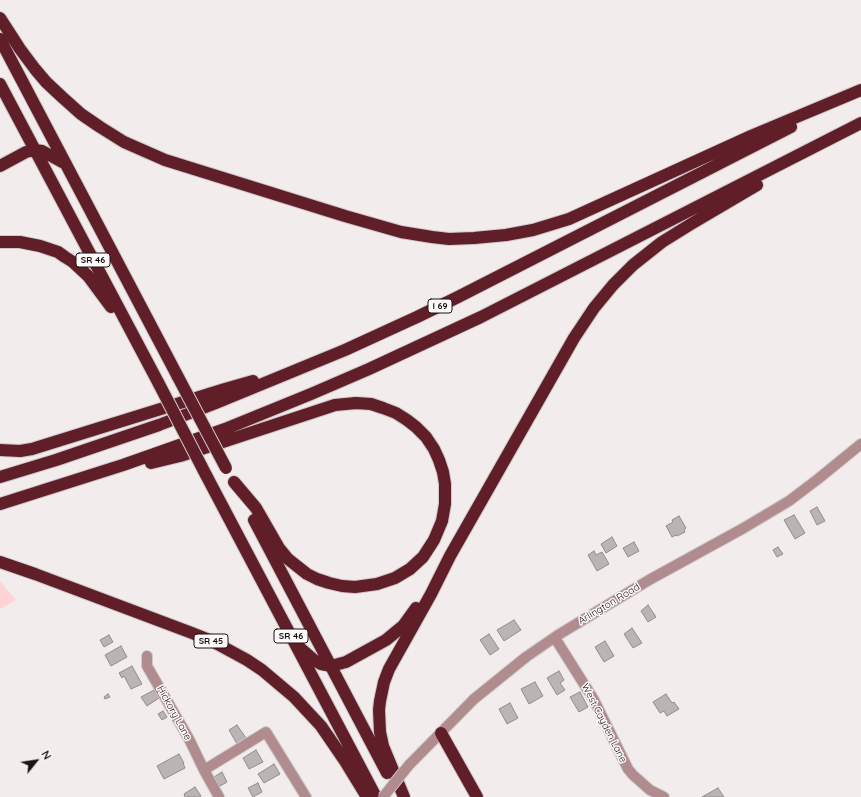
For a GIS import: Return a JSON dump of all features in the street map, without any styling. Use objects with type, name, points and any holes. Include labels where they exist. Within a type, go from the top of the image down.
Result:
[{"type":"highway","points":[[0,18],[35,69],[62,97],[81,114],[112,135],[131,145],[165,160],[373,224],[414,235],[449,239],[506,235],[534,230],[564,221],[751,136],[861,90]]},
{"type":"highway","points":[[0,39],[399,797]]},
{"type":"highway","name":"SR 46","points":[[0,84],[376,797]]},
{"type":"highway","name":"I 69","points":[[0,477],[159,425],[302,368],[410,320],[458,297],[861,90]]},
{"type":"highway","points":[[0,504],[123,465],[225,429],[398,356],[516,299],[858,125]]},
{"type":"highway","points":[[404,797],[383,746],[380,732],[380,701],[384,682],[389,669],[431,594],[450,556],[574,338],[594,308],[613,285],[633,265],[662,242],[858,125]]},
{"type":"highway","points":[[0,166],[26,152],[35,150],[42,151],[66,164]]},
{"type":"highway","points":[[0,242],[20,242],[40,246],[58,252],[73,262],[88,276],[122,322],[151,370]]},
{"type":"highway","points":[[0,450],[20,451],[43,446],[225,389],[302,368]]},
{"type":"highway","points":[[78,480],[180,456],[329,407],[356,403],[371,404],[396,413],[416,427],[426,437],[434,449],[443,472],[445,484],[445,504],[442,521],[434,540],[423,557],[410,569],[395,578],[377,584],[355,587],[342,586],[317,579],[307,574],[288,559],[279,548],[256,508],[234,482]]},
{"type":"highway","points":[[294,642],[321,664],[330,666],[351,660],[386,640],[398,631],[409,618],[450,556]]},
{"type":"highway","name":"SR 45","points":[[0,562],[192,633],[212,641],[247,660],[262,670],[294,697],[321,726],[367,797]]},
{"type":"highway","points":[[441,732],[477,797]]},
{"type":"street","name":"Arlington Road","points":[[383,797],[409,765],[441,732],[491,685],[526,657],[554,638],[649,580],[742,529],[789,501],[861,444]]},
{"type":"street","name":"West Cayden Lane","points":[[554,638],[594,700],[628,769],[633,776],[650,790],[664,797]]},
{"type":"street","name":"Hickory Lane","points":[[147,656],[147,666],[189,739],[219,797]]},
{"type":"street","points":[[204,770],[266,732],[306,797]]},
{"type":"shaded area","points":[[0,581],[16,600],[0,609]]},
{"type":"building","points":[[817,507],[825,521],[817,525],[810,511]]},
{"type":"building","points":[[794,515],[805,533],[795,539],[784,520]]},
{"type":"building","points":[[679,516],[686,528],[684,530],[685,532],[672,537],[666,526]]},
{"type":"building","points":[[612,537],[617,546],[606,553],[601,544]]},
{"type":"building","points":[[634,542],[639,551],[628,557],[623,548]]},
{"type":"building","points":[[778,547],[783,554],[777,557],[773,550]]},
{"type":"building","points":[[594,551],[596,555],[602,552],[609,564],[597,571],[588,555]]},
{"type":"building","points":[[648,605],[656,617],[648,622],[641,611]]},
{"type":"building","points":[[514,620],[521,630],[504,641],[497,630]]},
{"type":"building","points":[[632,628],[642,643],[633,648],[624,634]]},
{"type":"building","points":[[489,634],[499,649],[490,655],[480,640]]},
{"type":"building","points":[[109,635],[113,642],[104,647],[100,640]]},
{"type":"building","points":[[605,641],[614,656],[604,662],[595,647]]},
{"type":"building","points":[[121,646],[127,657],[111,666],[105,655]]},
{"type":"building","points":[[132,666],[142,684],[131,689],[124,676],[122,678],[119,673]]},
{"type":"building","points":[[559,671],[564,680],[560,683],[565,690],[557,695],[547,678]]},
{"type":"building","points":[[535,682],[543,696],[529,704],[521,689]]},
{"type":"building","points":[[154,690],[159,698],[147,706],[141,697]]},
{"type":"building","points":[[580,692],[588,707],[579,712],[570,697]]},
{"type":"building","points":[[108,694],[110,697],[105,699],[104,697]]},
{"type":"building","points":[[666,694],[672,703],[674,702],[679,709],[667,716],[664,711],[660,713],[653,702]]},
{"type":"building","points":[[510,703],[518,718],[507,724],[499,709]]},
{"type":"building","points":[[163,711],[167,717],[162,720],[158,714]]},
{"type":"building","points":[[237,725],[246,738],[237,744],[229,730]]},
{"type":"building","points":[[256,750],[263,762],[249,769],[243,758]]},
{"type":"building","points":[[179,754],[185,768],[164,779],[157,766]]},
{"type":"building","points":[[274,764],[280,774],[264,783],[258,774]]},
{"type":"building","points":[[222,772],[227,782],[220,786],[214,777]]},
{"type":"building","points":[[258,783],[262,792],[253,797],[248,788]]},
{"type":"building","points":[[195,787],[201,796],[185,797],[184,794]]},
{"type":"building","points":[[718,788],[724,797],[702,797]]}]
